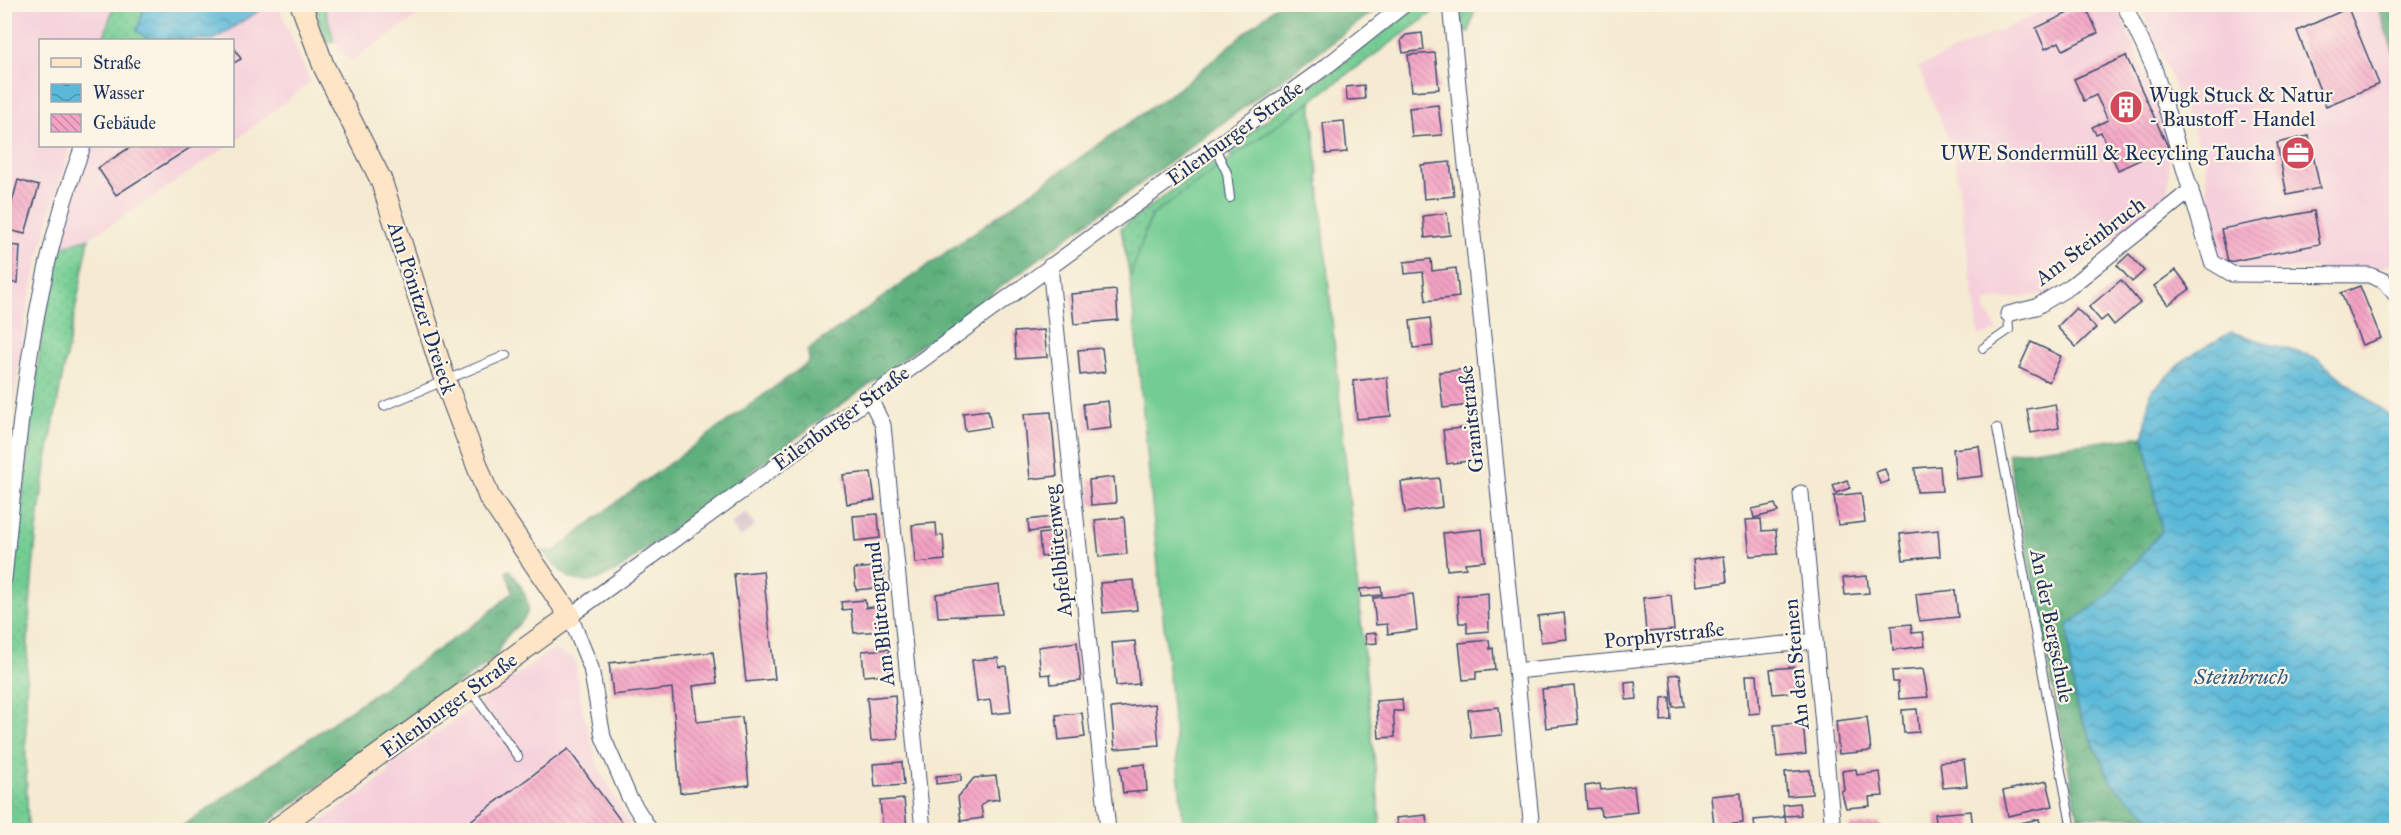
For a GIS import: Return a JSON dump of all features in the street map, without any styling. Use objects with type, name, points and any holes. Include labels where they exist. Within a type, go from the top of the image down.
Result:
[{"type":"street","name":"Am Pönitzer Dreieck","points":[[301,4],[324,67],[381,180],[445,380],[489,497],[570,616]]},
{"type":"street","name":"Eilenburger Straße","points":[[275,831],[869,397],[1215,148],[1328,65],[1405,4]]},
{"type":"street","name":"Granitstraße","points":[[1450,4],[1532,831]]},
{"type":"street","points":[[2124,4],[2154,68],[2212,262],[2221,270],[2232,274],[2369,275],[2384,281],[2397,295]]},
{"type":"street","points":[[4,579],[10,469],[30,349],[49,258],[71,177],[83,147]]},
{"type":"street","name":"Am Steinbruch","points":[[2008,314],[2036,307],[2049,300],[2191,190]]},
{"type":"street","name":"Apfelblütenweg","points":[[1050,266],[1108,831]]},
{"type":"street","name":"Am Blütengrund","points":[[869,397],[883,426],[923,831]]},
{"type":"street","name":"An den Steinen","points":[[1801,493],[1833,831]]},
{"type":"street","points":[[570,616],[591,668],[603,737],[629,797],[650,831]]},
{"type":"street","name":"Porphyrstraße","points":[[1516,671],[1815,641]]},
{"type":"lane","points":[[1215,148],[1227,172],[1230,198]]},
{"type":"lane","points":[[1983,348],[2009,330],[2008,314]]},
{"type":"lane","points":[[384,406],[506,355]]},
{"type":"lane","name":"An der Bergschule","points":[[1997,428],[2072,831]]},
{"type":"lane","points":[[470,690],[518,757]]},
{"type":"shaded area","points":[[5,5],[114,5],[103,39],[39,39],[39,147],[71,147],[47,225],[27,308],[5,465]]},
{"type":"shaded area","points":[[268,5],[278,5],[311,82],[234,141],[234,39],[215,39]]},
{"type":"shaded area","points":[[323,5],[434,5],[350,62],[334,41]]},
{"type":"shaded area","points":[[2057,5],[2117,5],[2170,137],[2168,199],[2046,294],[1988,301],[1985,306],[1998,331],[1979,336],[1954,152],[1918,67]]},
{"type":"shaded area","points":[[2139,5],[2396,5],[2396,262],[2382,268],[2254,270],[2227,266],[2218,257],[2208,211],[2206,160]]},
{"type":"shaded area","points":[[92,147],[227,147],[89,238],[58,248],[72,189]]},
{"type":"shaded area","points":[[746,512],[755,526],[740,538],[731,524]]},
{"type":"shaded area","points":[[555,651],[575,659],[582,708],[599,769],[633,830],[310,830],[389,773],[391,766],[549,652]]},
{"type":"green space","points":[[1279,4],[1382,5],[615,572],[591,581],[573,579],[565,575],[542,550],[554,552],[615,503],[809,362],[808,350],[1187,82]]},
{"type":"green space","points":[[114,5],[145,5],[137,31],[149,39],[103,39]]},
{"type":"green space","points":[[315,5],[324,5],[334,41],[325,43]]},
{"type":"green space","points":[[1420,5],[1443,5],[1232,158],[1226,150]]},
{"type":"green space","points":[[1459,5],[1476,5],[1469,32],[1464,31]]},
{"type":"green space","points":[[2377,5],[2396,5],[2396,60]]},
{"type":"green space","points":[[1311,101],[1381,830],[1184,830],[1130,278],[1151,216]]},
{"type":"green space","points":[[1211,162],[1218,169],[1151,216],[1130,278],[1121,228]]},
{"type":"green space","points":[[89,238],[59,392],[37,528],[27,657],[28,830],[5,830],[5,643],[41,341],[58,248]]},
{"type":"green space","points":[[2144,436],[2162,531],[2104,599],[2068,625],[2070,664],[2077,708],[2112,784],[2151,817],[2078,817],[2008,453]]},
{"type":"green space","points":[[510,570],[522,589],[527,602],[527,612],[524,619],[502,643],[496,657],[257,830],[177,830],[482,619],[513,592],[506,572]]},
{"type":"water","points":[[145,4],[268,5],[215,39],[149,39],[137,31]]},
{"type":"water","name":"Steinbruch","points":[[2231,332],[2314,357],[2389,415],[2396,424],[2396,830],[2166,830],[2112,784],[2077,708],[2070,664],[2068,625],[2104,599],[2162,531],[2144,436],[2150,393],[2188,357]]},
{"type":"building","points":[[2085,5],[2098,33],[2063,50],[2059,42],[2045,49],[2036,28]]},
{"type":"building","points":[[2348,8],[2379,84],[2326,106],[2297,31]]},
{"type":"building","points":[[1422,33],[1424,50],[1403,53],[1401,40],[1406,35]]},
{"type":"building","points":[[234,47],[241,59],[234,63]]},
{"type":"building","points":[[1435,53],[1439,89],[1412,91],[1408,55]]},
{"type":"building","name":"Wugk Stuck & Natur - Baustoff - Handel","points":[[2126,56],[2168,147],[2118,170],[2101,132],[2096,134],[2092,127],[2108,120],[2096,95],[2084,101],[2074,79]]},
{"type":"building","points":[[1364,85],[1365,99],[1347,100],[1346,87]]},
{"type":"building","points":[[1438,105],[1442,135],[1412,137],[1409,108]]},
{"type":"building","points":[[1344,121],[1347,152],[1326,154],[1323,123]]},
{"type":"building","points":[[2309,136],[2320,188],[2287,195],[2277,143]]},
{"type":"building","points":[[130,147],[191,147],[116,195],[98,168]]},
{"type":"building","points":[[1450,162],[1454,196],[1424,199],[1421,165]]},
{"type":"building","points":[[18,180],[39,186],[25,234],[5,229]]},
{"type":"building","points":[[2314,211],[2320,244],[2228,262],[2221,229]]},
{"type":"building","points":[[1447,213],[1450,235],[1425,238],[1423,216]]},
{"type":"building","points":[[4,245],[20,246],[18,283],[4,282]]},
{"type":"building","points":[[2129,254],[2144,271],[2132,282],[2117,265]]},
{"type":"building","points":[[1431,259],[1432,271],[1456,268],[1459,297],[1426,301],[1423,272],[1405,274],[1404,262]]},
{"type":"building","points":[[2176,270],[2190,289],[2168,305],[2154,286]]},
{"type":"building","points":[[2121,280],[2140,303],[2114,325],[2107,316],[2101,321],[2089,307]]},
{"type":"building","points":[[2360,286],[2381,338],[2362,345],[2341,293]]},
{"type":"building","points":[[1116,290],[1118,320],[1074,324],[1071,294]]},
{"type":"building","points":[[2076,308],[2096,328],[2076,347],[2057,327]]},
{"type":"building","points":[[1430,318],[1433,346],[1413,348],[1410,321]]},
{"type":"building","points":[[1044,330],[1047,357],[1016,359],[1014,332]]},
{"type":"building","points":[[2031,342],[2061,356],[2049,382],[2019,368]]},
{"type":"building","points":[[1102,348],[1105,372],[1080,375],[1078,350]]},
{"type":"building","points":[[1469,369],[1472,405],[1443,408],[1439,372]]},
{"type":"building","points":[[1387,377],[1391,416],[1357,419],[1353,381]]},
{"type":"building","points":[[1108,401],[1111,428],[1086,431],[1083,404]]},
{"type":"building","points":[[2055,404],[2059,428],[2031,433],[2027,409]]},
{"type":"building","points":[[988,410],[991,427],[965,431],[963,413]]},
{"type":"building","points":[[1051,412],[1057,476],[1030,479],[1024,414]]},
{"type":"building","points":[[1471,427],[1475,460],[1447,464],[1443,430]]},
{"type":"building","points":[[1979,446],[1983,476],[1956,479],[1953,449]]},
{"type":"building","points":[[1940,466],[1942,491],[1917,492],[1915,468]]},
{"type":"building","points":[[1885,469],[1889,481],[1880,484],[1876,472]]},
{"type":"building","points":[[871,472],[875,500],[847,504],[843,475]]},
{"type":"building","points":[[1114,477],[1116,503],[1091,505],[1089,480]]},
{"type":"building","points":[[1439,478],[1442,507],[1405,513],[1401,482]]},
{"type":"building","points":[[1847,480],[1850,488],[1836,493],[1833,485]]},
{"type":"building","points":[[1861,493],[1865,522],[1838,525],[1834,496]]},
{"type":"building","points":[[1775,504],[1778,512],[1754,518],[1752,509]]},
{"type":"building","points":[[878,514],[880,538],[855,541],[853,516]]},
{"type":"building","points":[[1051,517],[1052,529],[1029,532],[1028,520]]},
{"type":"building","points":[[1124,517],[1127,554],[1099,557],[1095,520]]},
{"type":"building","points":[[1761,519],[1762,531],[1776,530],[1778,554],[1750,556],[1746,520]]},
{"type":"building","points":[[936,523],[937,536],[943,535],[945,560],[915,563],[912,525]]},
{"type":"building","points":[[1482,529],[1485,561],[1465,563],[1466,568],[1447,570],[1443,533]]},
{"type":"building","points":[[1938,530],[1940,556],[1903,560],[1900,534]]},
{"type":"building","points":[[1064,531],[1066,554],[1041,557],[1039,534]]},
{"type":"building","points":[[1724,556],[1727,582],[1696,586],[1693,560]]},
{"type":"building","points":[[883,566],[885,587],[856,590],[854,569]]},
{"type":"building","points":[[763,571],[775,679],[746,682],[734,574]]},
{"type":"building","points":[[1867,576],[1869,593],[1845,595],[1843,578]]},
{"type":"building","points":[[1134,580],[1137,610],[1103,613],[1100,583]]},
{"type":"building","points":[[999,585],[1002,614],[938,617],[936,594]]},
{"type":"building","points":[[1381,587],[1382,595],[1361,597],[1360,589]]},
{"type":"building","points":[[1955,590],[1958,617],[1919,621],[1916,594]]},
{"type":"building","points":[[1488,593],[1489,631],[1467,633],[1467,623],[1459,623],[1457,596]]},
{"type":"building","points":[[1413,594],[1417,630],[1388,634],[1387,624],[1376,625],[1373,598]]},
{"type":"building","points":[[1671,595],[1674,630],[1646,632],[1643,598]]},
{"type":"building","points":[[865,600],[866,608],[879,606],[881,631],[854,633],[851,609],[842,610],[841,602]]},
{"type":"building","points":[[1564,613],[1567,639],[1541,642],[1538,616]]},
{"type":"building","points":[[1911,624],[1912,633],[1923,632],[1925,646],[1893,650],[1891,626]]},
{"type":"building","points":[[1376,633],[1377,643],[1366,644],[1365,634]]},
{"type":"building","points":[[1489,640],[1490,649],[1493,648],[1495,670],[1476,672],[1476,679],[1463,680],[1459,643]]},
{"type":"building","points":[[1135,641],[1139,684],[1116,686],[1112,643]]},
{"type":"building","points":[[1077,642],[1081,681],[1051,684],[1050,674],[1041,675],[1038,647]]},
{"type":"building","points":[[889,649],[889,674],[864,676],[862,651]]},
{"type":"building","points":[[713,652],[717,683],[693,686],[697,722],[742,717],[749,785],[680,793],[672,688],[613,695],[609,663]]},
{"type":"building","points":[[998,658],[999,667],[1006,666],[1011,712],[992,714],[990,700],[977,702],[972,660]]},
{"type":"building","points":[[1794,667],[1796,692],[1773,694],[1770,669]]},
{"type":"building","points":[[1923,669],[1928,697],[1899,699],[1898,682],[1893,682],[1892,671]]},
{"type":"building","points":[[1680,674],[1684,706],[1673,707],[1670,675]]},
{"type":"building","points":[[1746,675],[1757,675],[1760,713],[1749,714]]},
{"type":"building","points":[[1635,681],[1637,699],[1626,700],[1625,682]]},
{"type":"building","points":[[1574,686],[1578,724],[1546,728],[1542,689]]},
{"type":"building","points":[[895,695],[898,739],[871,741],[867,698]]},
{"type":"building","points":[[1670,697],[1671,720],[1661,721],[1662,698]]},
{"type":"building","points":[[1402,699],[1403,711],[1393,711],[1395,737],[1379,738],[1376,701]]},
{"type":"building","points":[[1155,704],[1159,745],[1115,749],[1111,708]]},
{"type":"building","points":[[1499,707],[1502,735],[1471,738],[1468,710]]},
{"type":"building","points":[[1917,709],[1919,732],[1904,733],[1902,710]]},
{"type":"building","points":[[1082,713],[1085,737],[1059,740],[1056,715]]},
{"type":"building","points":[[1867,717],[1871,751],[1839,754],[1836,721]]},
{"type":"building","points":[[1803,723],[1806,754],[1777,757],[1774,725]]},
{"type":"building","points":[[568,749],[626,828],[623,830],[458,830]]},
{"type":"building","points":[[1964,760],[1967,786],[1943,788],[1940,762]]},
{"type":"building","points":[[902,762],[904,785],[875,787],[873,764]]},
{"type":"building","points":[[1145,764],[1147,791],[1123,793],[1120,767]]},
{"type":"building","points":[[1856,769],[1857,775],[1880,772],[1883,796],[1869,797],[1870,806],[1846,808],[1841,791],[1844,790],[1842,771]]},
{"type":"building","points":[[1810,770],[1812,794],[1787,796],[1785,772]]},
{"type":"building","points":[[961,774],[961,781],[936,784],[936,776]]},
{"type":"building","points":[[996,776],[999,799],[986,801],[981,806],[983,818],[961,821],[958,797],[974,778]]},
{"type":"building","points":[[2047,781],[2053,806],[2008,816],[2003,791]]},
{"type":"building","points":[[1600,784],[1601,790],[1634,786],[1637,812],[1601,816],[1600,808],[1587,809],[1585,786]]},
{"type":"building","points":[[1741,793],[1743,823],[1714,826],[1711,796]]},
{"type":"building","points":[[904,799],[907,827],[883,829],[880,801]]},
{"type":"building","points":[[1799,803],[1801,815],[1784,816],[1783,805]]},
{"type":"building","points":[[1971,811],[1973,830],[1937,830],[1935,814]]},
{"type":"building","points":[[1426,815],[1428,830],[1398,830],[1396,818]]},
{"type":"building","points":[[1785,817],[1787,830],[1755,830],[1754,820]]},
{"type":"building","points":[[2039,819],[2042,830],[2003,830],[2002,827]]},
{"type":"building","points":[[1879,823],[1880,830],[1849,830],[1849,826]]},
{"type":"place","name":"Wugk Stuck & Natur - Baustoff - Handel","points":[[2126,107]]},
{"type":"place","name":"UWE Sondermüll & Recycling Taucha","points":[[2298,153]]}]
